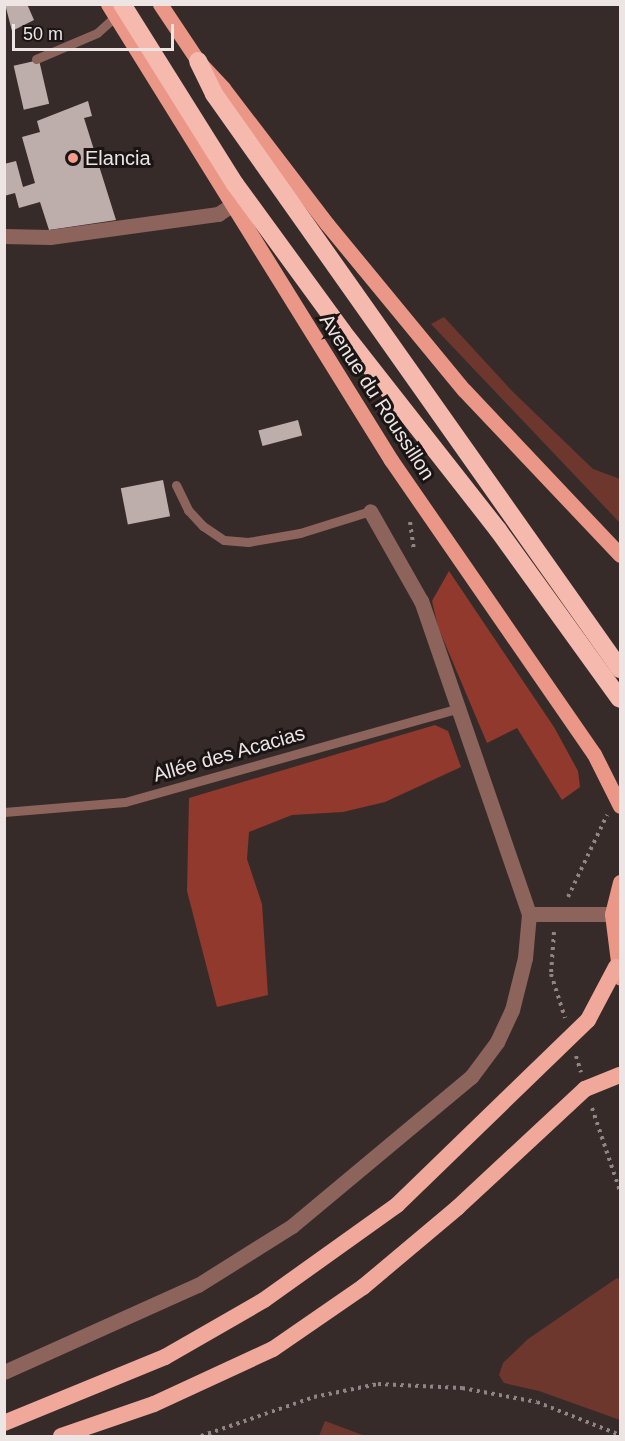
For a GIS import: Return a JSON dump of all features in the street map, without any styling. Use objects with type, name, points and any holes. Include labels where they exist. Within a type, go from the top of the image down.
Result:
[{"type":"highway","points":[[115,9],[235,184],[342,331],[498,530],[621,699]]},
{"type":"highway","points":[[198,61],[214,94],[621,669]]},
{"type":"highway","points":[[4,1423],[165,1357],[264,1300],[397,1205],[588,1020],[619,972]]},
{"type":"highway","points":[[61,1437],[154,1404],[273,1349],[363,1287],[457,1208],[585,1089],[621,1075]]},
{"type":"main road","points":[[160,4],[198,61],[224,88],[327,224],[464,390],[621,555]]},
{"type":"main road","name":"Avenue du Roussillon","points":[[115,9],[232,205],[391,460],[594,754],[621,806]]},
{"type":"main road","points":[[619,972],[612,914],[621,882]]},
{"type":"street","points":[[4,236],[50,237],[218,214],[232,205]]},
{"type":"street","points":[[4,1372],[198,1285],[292,1226],[471,1077],[497,1042],[517,989],[530,914],[421,601],[370,511]]},
{"type":"street","points":[[530,914],[612,914]]},
{"type":"lane","points":[[36,59],[97,33],[115,9]]},
{"type":"lane","points":[[176,485],[188,510],[203,526],[224,540],[248,542],[300,533],[370,511]]},
{"type":"lane","name":"Allée des Acacias","points":[[4,812],[125,802],[459,708]]},
{"type":"path","points":[[406,513],[415,556]]},
{"type":"path","points":[[201,1437],[314,1397],[378,1384],[462,1388],[537,1402],[621,1435]]},
{"type":"shaded area","points":[[444,317],[512,391],[593,469],[620,479],[620,523],[431,324]]},
{"type":"shaded area","points":[[449,571],[554,727],[578,771],[580,787],[562,800],[517,728],[487,743],[438,627],[432,601]]},
{"type":"shaded area","points":[[435,725],[448,731],[461,767],[385,802],[343,812],[292,815],[249,832],[247,859],[262,904],[268,995],[217,1007],[187,891],[189,798]]},
{"type":"shaded area","points":[[617,1278],[620,1279],[620,1420],[539,1391],[504,1383],[499,1375],[503,1363],[528,1339]]},
{"type":"shaded area","points":[[325,1421],[365,1436],[319,1436]]},
{"type":"building","points":[[5,4],[27,4],[34,20],[12,31]]},
{"type":"building","points":[[39,60],[49,104],[24,110],[14,66]]},
{"type":"building","points":[[88,101],[92,116],[84,118],[116,220],[49,230],[40,202],[19,208],[15,193],[4,196],[4,164],[16,161],[23,187],[35,183],[22,137],[40,132],[37,121]]},
{"type":"building","points":[[298,420],[302,435],[263,446],[258,431]]},
{"type":"building","points":[[163,480],[170,516],[128,525],[121,488]]},
{"type":"place","name":"Elancia","points":[[73,158]]}]
